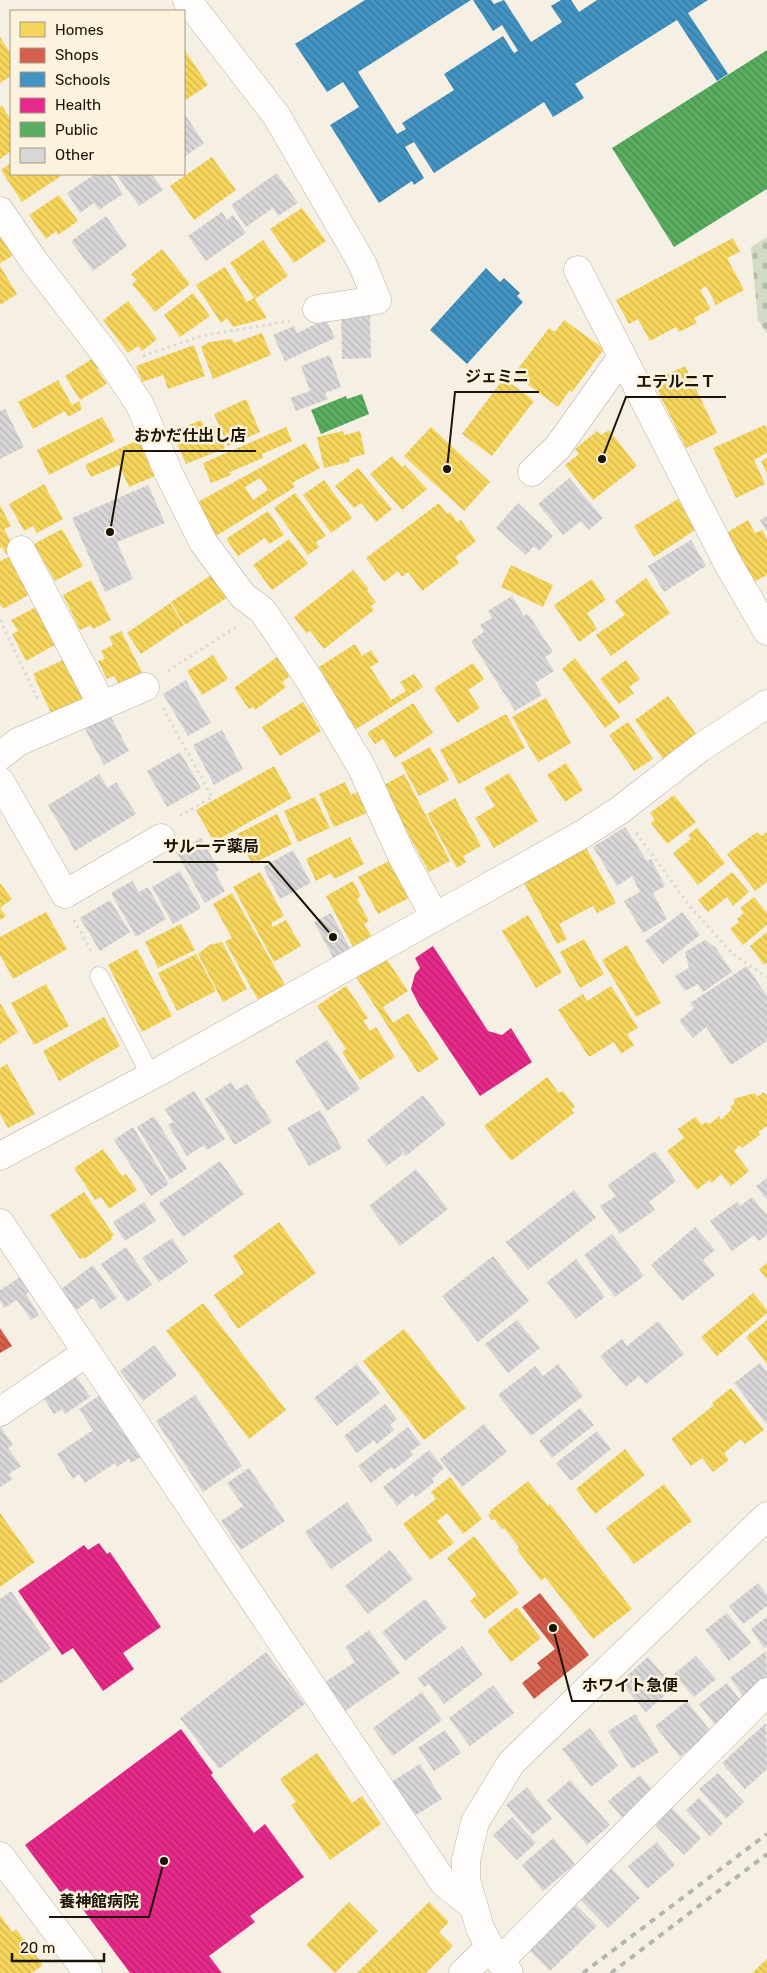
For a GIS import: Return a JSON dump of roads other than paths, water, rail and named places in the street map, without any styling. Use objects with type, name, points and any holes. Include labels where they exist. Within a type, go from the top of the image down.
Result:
[{"type":"street","points":[[187,0],[276,115],[362,263],[376,300],[306,315]]},
{"type":"street","points":[[0,211],[34,261],[115,367],[140,406],[168,472],[203,542],[243,596],[262,610],[309,679],[362,768],[402,856],[435,916]]},
{"type":"street","points":[[578,270],[726,560],[767,631]]},
{"type":"street","points":[[532,472],[558,446],[622,357]]},
{"type":"street","points":[[21,550],[102,705]]},
{"type":"street","points":[[0,756],[18,742],[147,685]]},
{"type":"street","points":[[0,1156],[151,1076],[583,834],[620,810],[700,748],[767,704]]},
{"type":"street","points":[[0,781],[65,894],[161,838]]},
{"type":"street","points":[[0,1222],[86,1353],[444,1883],[473,1906]]},
{"type":"street","points":[[0,1412],[86,1353]]},
{"type":"street","points":[[500,1960],[473,1906],[466,1880],[466,1860],[475,1822],[512,1763],[767,1516]]},
{"type":"street","points":[[463,1973],[500,1960],[767,1692]]},
{"type":"street","points":[[0,1856],[86,1972]]},
{"type":"lane","points":[[99,976],[151,1076]]},
{"type":"railway","points":[[583,1973],[767,1834]]},
{"type":"railway","points":[[611,1973],[767,1854]]},
{"type":"place","name":"エテルニＴ","points":[[602,459]]},
{"type":"place","name":"ジェミニ","points":[[447,469]]},
{"type":"place","name":"おかだ仕出し店","points":[[110,532]]},
{"type":"place","name":"サルーテ薬局","points":[[333,937]]},
{"type":"place","name":"ホワイト急便","points":[[553,1628]]},
{"type":"place","name":"養神館病院","points":[[164,1861]]}]
